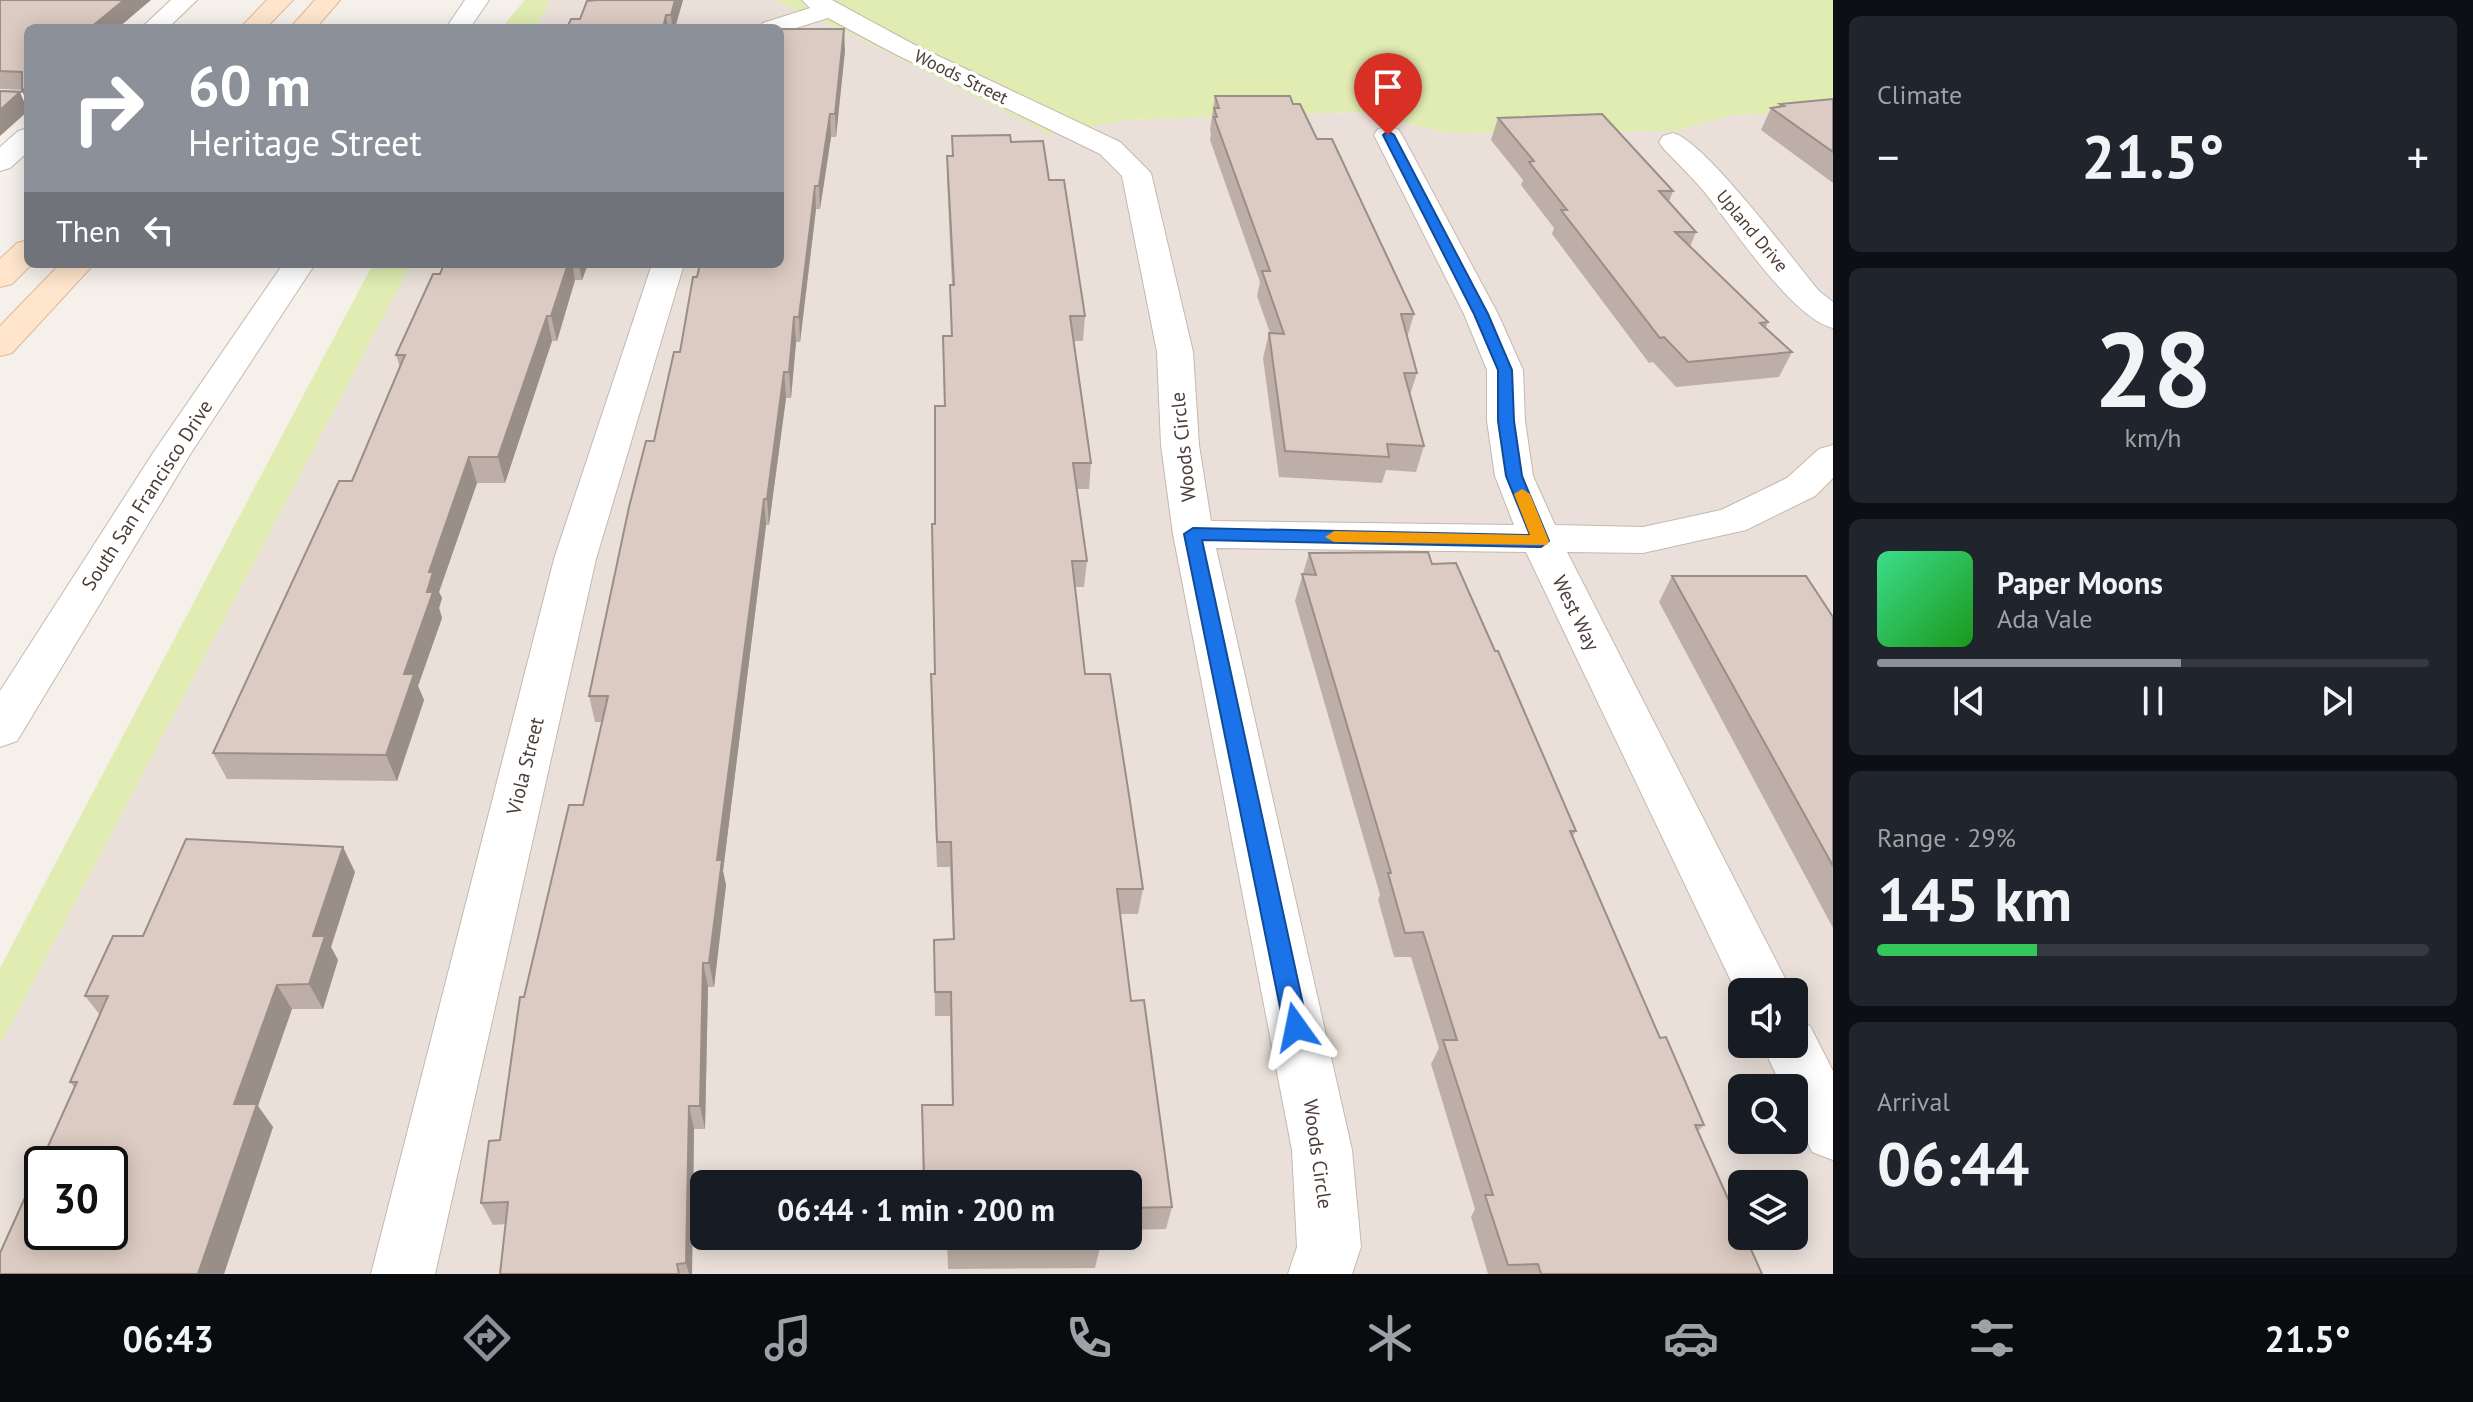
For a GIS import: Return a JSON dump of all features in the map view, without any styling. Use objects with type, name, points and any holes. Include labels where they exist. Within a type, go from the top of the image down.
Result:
[{"type":"main road","points":[[256,24],[281,0]]},
{"type":"main road","points":[[306,24],[328,0]]},
{"type":"main road","points":[[0,277],[24,254]]},
{"type":"main road","points":[[0,346],[74,268]]},
{"type":"street","points":[[158,24],[185,0]]},
{"type":"street","points":[[461,24],[477,0]]},
{"type":"street","points":[[781,24],[823,5]]},
{"type":"street","name":"Woods Street","points":[[823,5],[979,87],[1110,148]]},
{"type":"street","points":[[0,99],[24,100]]},
{"type":"street","name":"West Way","points":[[1388,135],[1481,314],[1505,370],[1506,421],[1514,476],[1541,541],[1757,978]]},
{"type":"street","points":[[0,162],[24,141]]},
{"type":"street","name":"Upland Drive","points":[[1673,142],[1710,180],[1807,298],[1833,318]]},
{"type":"street","name":"Woods Circle","points":[[1110,148],[1136,173],[1175,352],[1180,445],[1193,534],[1322,1150],[1329,1247],[1320,1274]]},
{"type":"street","name":"South San Francisco Drive","points":[[0,729],[172,453],[296,268]]},
{"type":"street","name":"Viola Street","points":[[403,1274],[575,559],[667,268]]},
{"type":"street","points":[[1193,534],[1643,540],[1732,521],[1801,487],[1833,457]]},
{"type":"street","points":[[1797,1058],[1833,1132]]},
{"type":"shaded area","points":[[550,0],[774,0],[861,39],[1049,133],[1127,120],[1357,112],[1449,133],[1674,131],[1732,115],[1833,111],[1833,1274],[0,1274],[0,1045],[409,268],[784,268],[784,24],[537,24]]},
{"type":"green space","points":[[525,0],[550,0],[537,24],[504,24]]},
{"type":"green space","points":[[774,0],[1833,0],[1833,111],[1732,115],[1674,131],[1449,133],[1357,112],[1127,120],[1049,134],[861,39]]},
{"type":"green space","points":[[371,268],[409,268],[0,1045],[0,968]]},
{"type":"building","points":[[0,0],[124,0],[95,24],[24,24],[24,89],[22,91],[22,72],[0,71]]},
{"type":"building","points":[[675,0],[671,15],[666,15],[664,24],[569,24],[571,19],[580,19],[587,1]]},
{"type":"building","points":[[784,29],[844,29],[835,114],[830,114],[819,186],[815,186],[799,317],[794,317],[789,372],[784,372],[767,499],[764,499],[717,860],[722,860],[709,963],[703,963],[700,1106],[689,1106],[686,1263],[677,1264],[679,1274],[500,1274],[508,1202],[481,1203],[489,1141],[500,1140],[520,997],[524,997],[569,805],[583,805],[608,696],[589,696],[629,507],[646,441],[654,441],[674,352],[680,352],[693,277],[697,277],[699,268],[784,268]]},
{"type":"building","points":[[0,91],[20,92],[0,110]]},
{"type":"building","points":[[1215,96],[1290,96],[1293,104],[1300,104],[1317,139],[1332,139],[1414,314],[1401,314],[1417,373],[1404,373],[1424,446],[1387,444],[1389,457],[1285,451],[1269,333],[1284,334],[1262,271],[1270,271],[1214,117],[1217,117],[1214,108],[1219,108]]},
{"type":"building","points":[[1833,99],[1833,152],[1771,108],[1784,106],[1780,104]]},
{"type":"building","points":[[1602,114],[1673,191],[1659,191],[1696,232],[1675,232],[1768,322],[1760,323],[1792,352],[1688,362],[1664,337],[1660,338],[1561,210],[1567,210],[1529,162],[1534,161],[1498,118]]},
{"type":"building","points":[[1010,135],[1011,142],[1043,141],[1049,180],[1064,180],[1085,316],[1070,316],[1091,463],[1073,463],[1087,561],[1072,561],[1085,674],[1110,674],[1129,795],[1143,889],[1117,889],[1131,1001],[1144,1000],[1172,1207],[1142,1208],[1142,1170],[924,1170],[922,1105],[953,1105],[951,992],[935,992],[934,940],[954,939],[951,842],[937,842],[931,674],[935,674],[932,524],[935,524],[935,406],[945,406],[943,336],[952,336],[950,285],[954,285],[947,156],[953,156],[952,136]]},
{"type":"building","points":[[442,268],[567,268],[498,457],[469,457],[429,572],[433,572],[427,592],[433,592],[404,674],[414,674],[386,755],[213,753],[339,481],[352,481],[405,355],[396,355],[433,274],[440,274]]},
{"type":"building","points":[[1428,552],[1432,564],[1456,563],[1576,831],[1570,831],[1660,1038],[1666,1037],[1704,1125],[1695,1125],[1728,1199],[1728,1250],[1751,1250],[1762,1274],[1541,1274],[1538,1264],[1508,1265],[1485,1195],[1493,1195],[1443,1040],[1457,1040],[1423,932],[1405,933],[1388,873],[1391,873],[1302,574],[1316,575],[1309,553]]},
{"type":"building","points":[[1672,576],[1806,576],[1833,617],[1833,866]]},
{"type":"building","points":[[186,839],[343,847],[313,936],[325,936],[309,984],[277,985],[234,1104],[257,1104],[198,1274],[0,1274],[0,1253],[24,1200],[24,1250],[128,1250],[128,1146],[48,1146],[77,1082],[70,1082],[108,996],[85,996],[113,936],[143,936]]},
{"type":"slow traffic","points":[[1334,537],[1541,541],[1522,494]]},
{"type":"route","points":[[1296,1027],[1193,534],[1541,541],[1514,476],[1506,421],[1505,370],[1481,314],[1388,135]]}]
